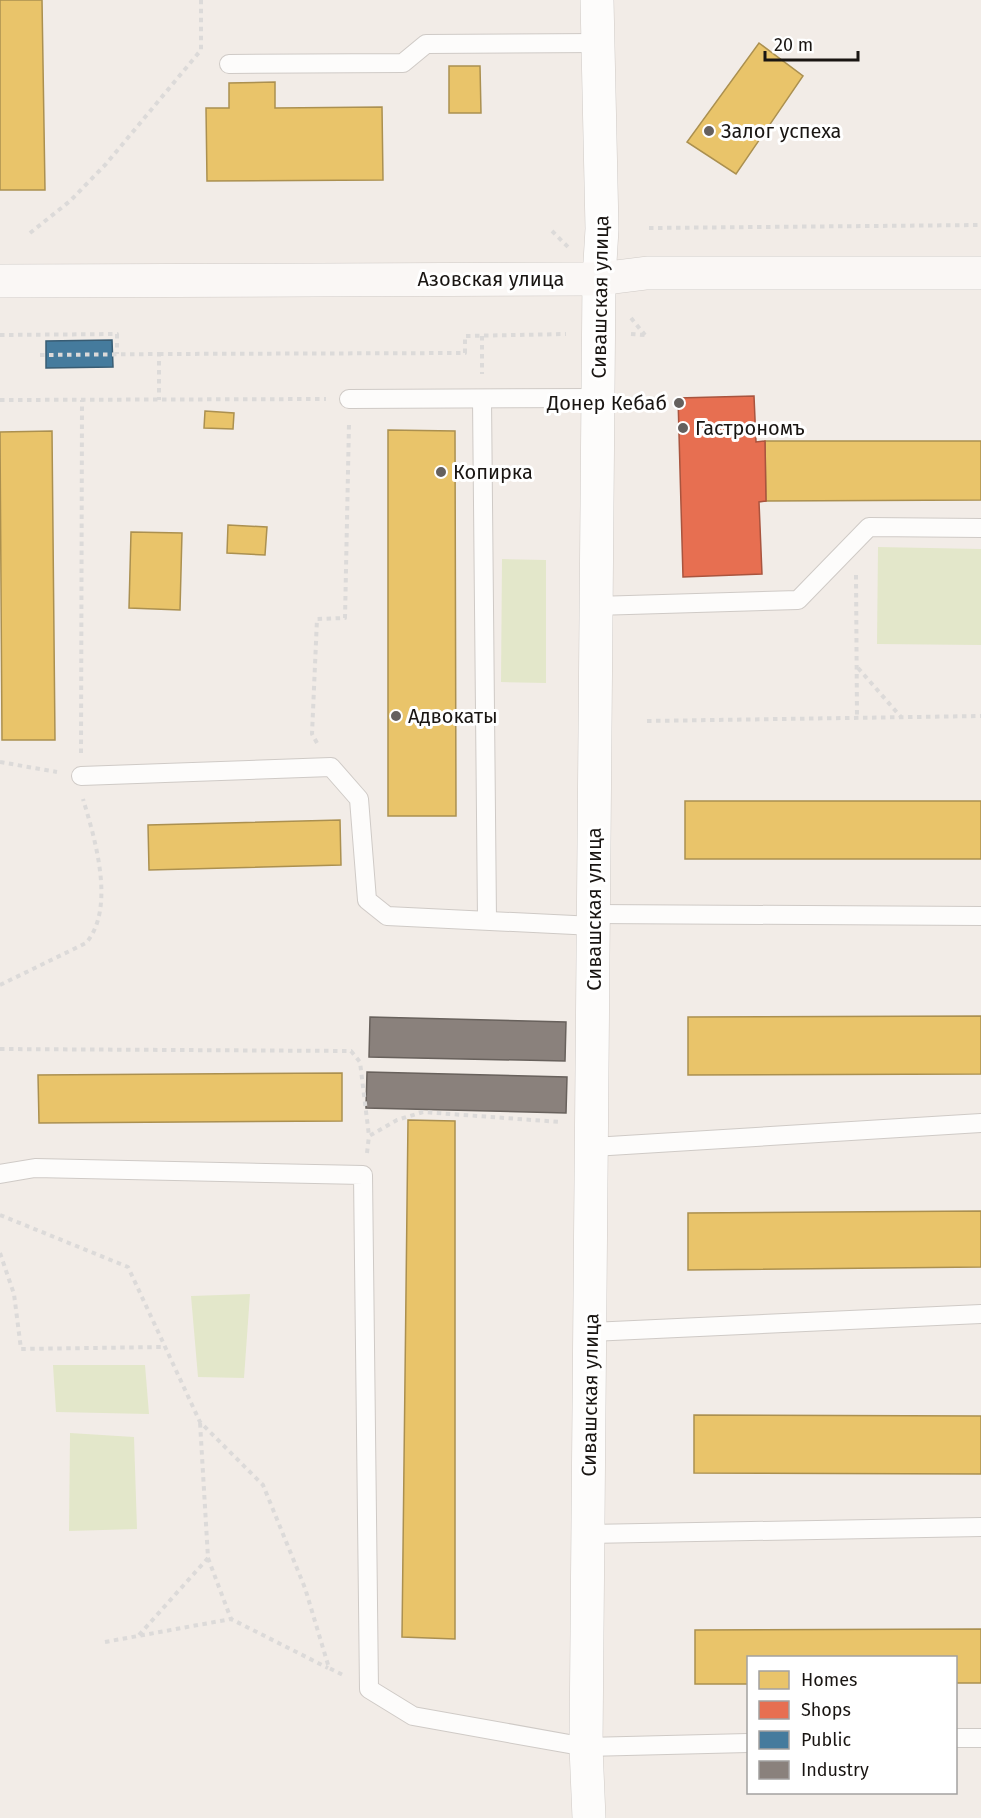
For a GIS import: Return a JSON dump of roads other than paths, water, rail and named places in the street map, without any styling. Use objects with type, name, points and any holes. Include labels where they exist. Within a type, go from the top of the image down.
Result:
[{"type":"street","name":"Сивашская улица","points":[[588,1818],[586,1747],[595,920],[595,606],[598,279],[602,218],[597,0]]},
{"type":"street","name":"Азовская улица","points":[[0,281],[598,279],[647,273],[981,273]]},
{"type":"lane","points":[[229,64],[403,63],[426,44],[598,43]]},
{"type":"lane","points":[[349,399],[598,398]]},
{"type":"lane","points":[[483,399],[487,919]]},
{"type":"lane","points":[[595,606],[798,600],[869,527],[981,528]]},
{"type":"lane","points":[[81,776],[332,767],[359,799],[367,900],[387,916],[595,920],[981,916]]},
{"type":"lane","points":[[593,1147],[981,1122]]},
{"type":"lane","points":[[0,1174],[35,1168],[363,1175],[369,1689],[413,1716],[586,1747],[747,1743]]},
{"type":"lane","points":[[591,1332],[981,1314]]},
{"type":"lane","points":[[588,1534],[981,1527]]},
{"type":"lane","points":[[957,1738],[981,1738]]},
{"type":"place","name":"Залог успеха","points":[[709,131]]},
{"type":"place","name":"Донер Кебаб","points":[[679,403]]},
{"type":"place","name":"Гастрономъ","points":[[683,428]]},
{"type":"place","name":"Копирка","points":[[441,472]]},
{"type":"place","name":"Адвокаты","points":[[396,716]]}]
